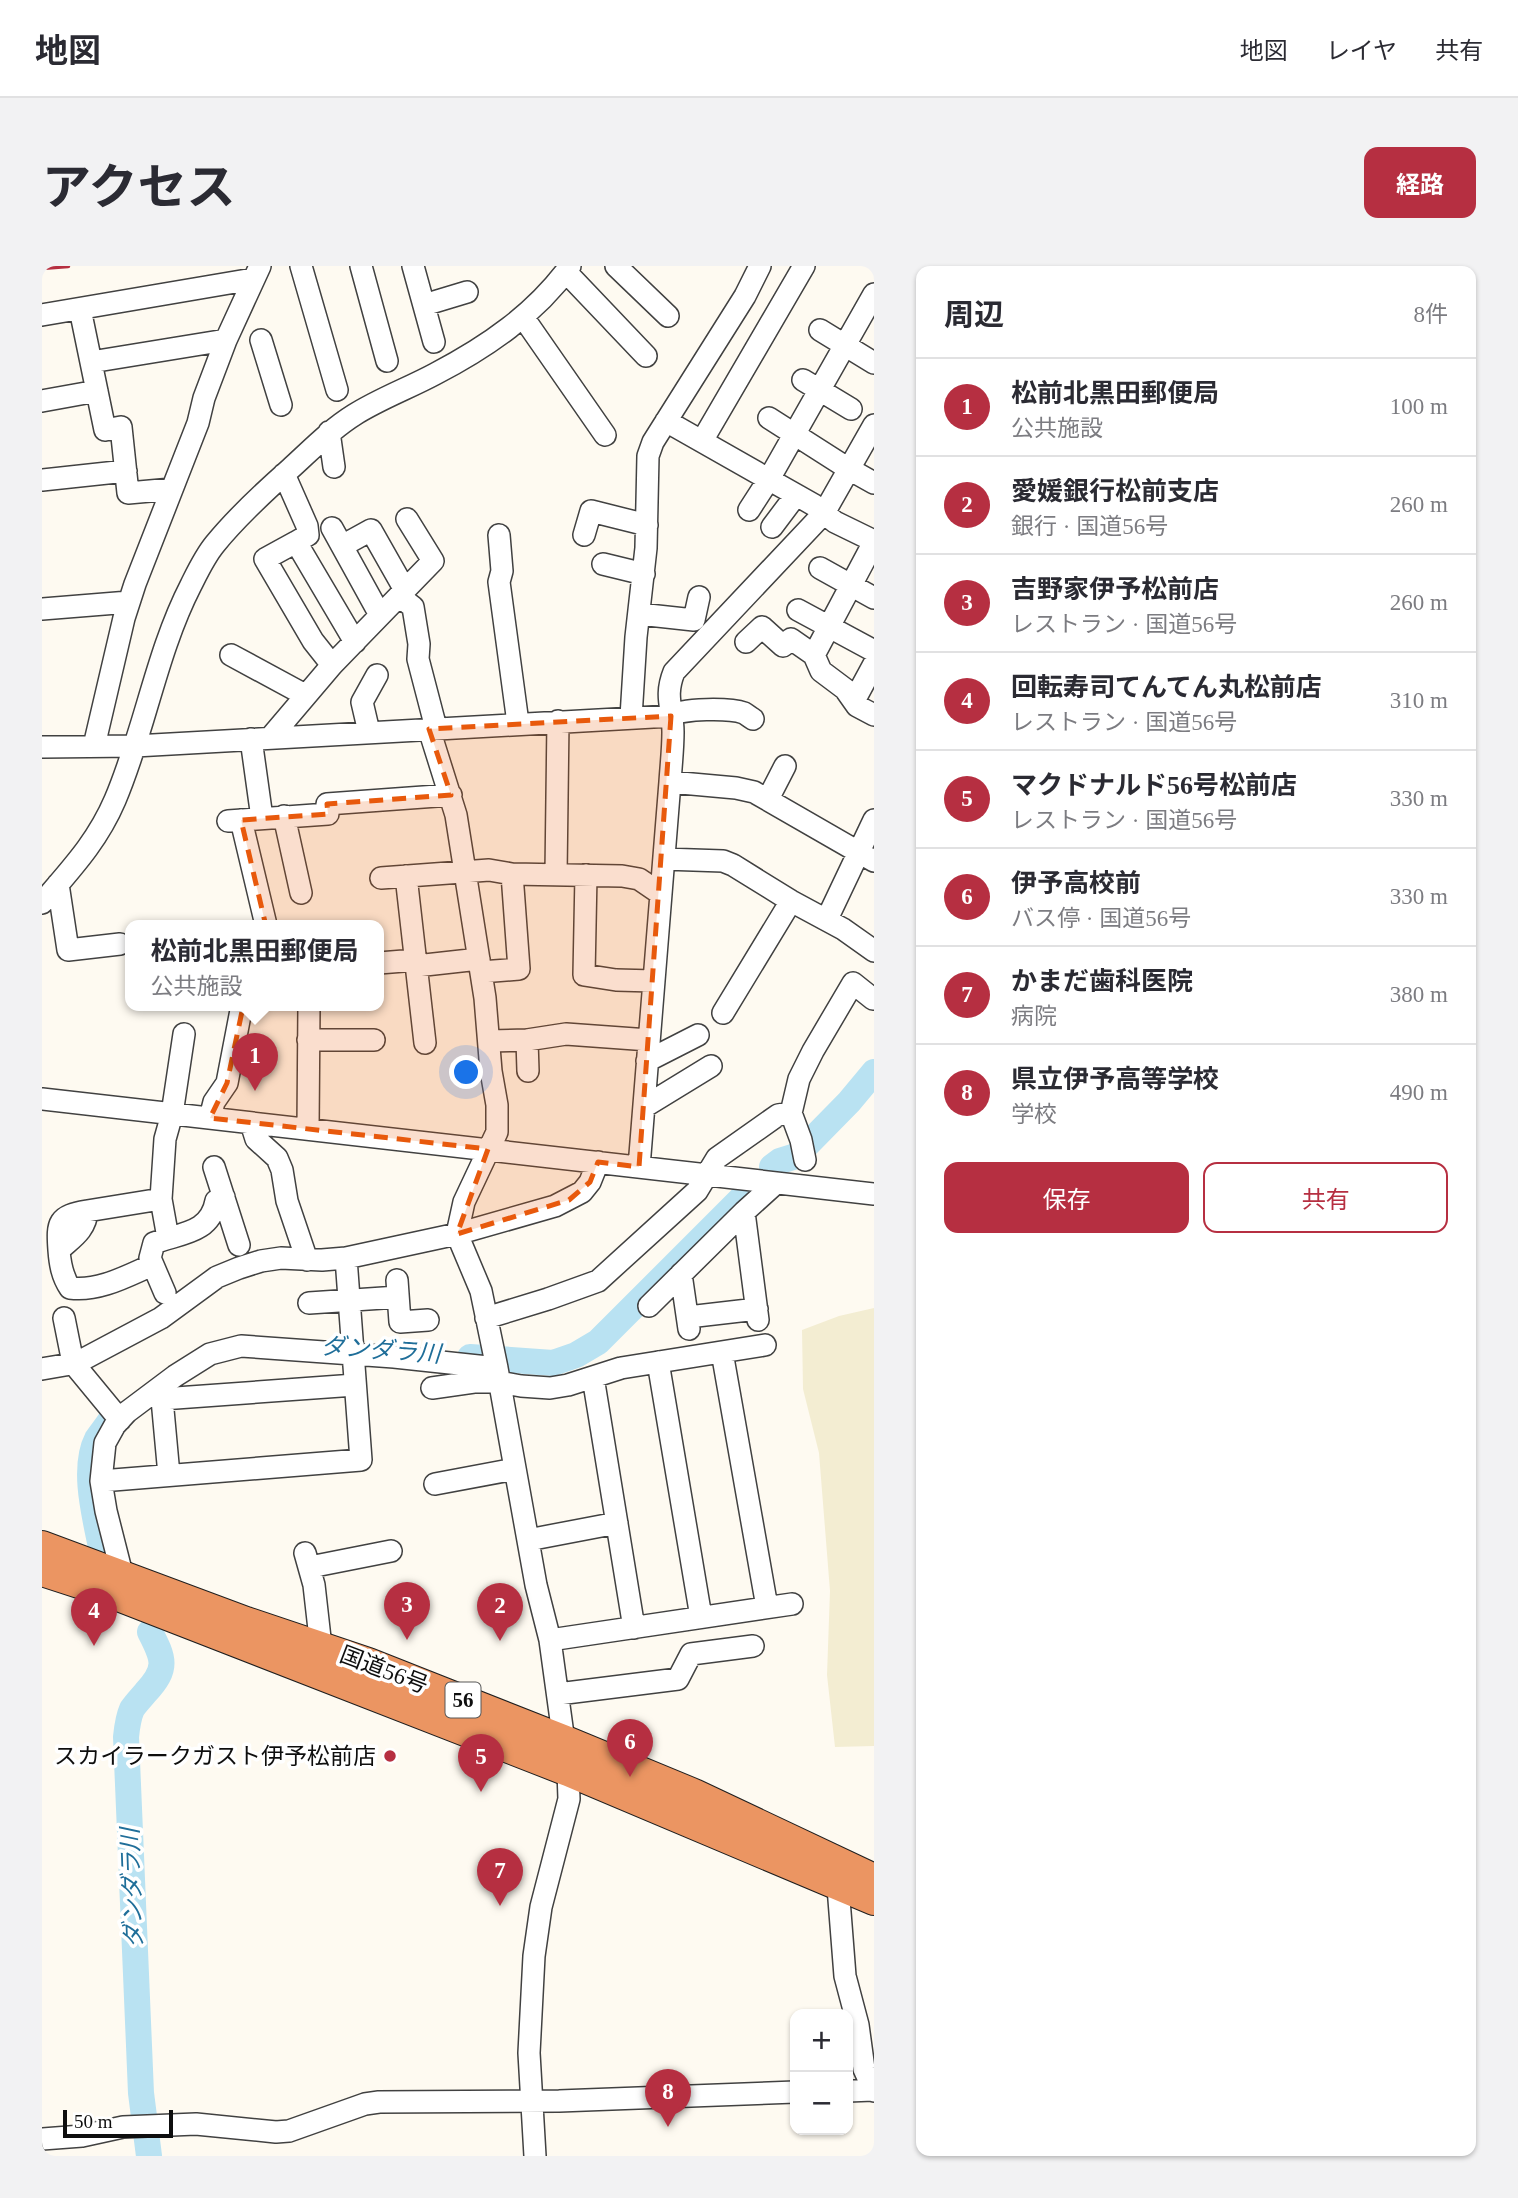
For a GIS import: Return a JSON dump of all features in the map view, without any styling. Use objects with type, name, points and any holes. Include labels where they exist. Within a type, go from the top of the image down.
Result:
[{"type":"highway","name":"国道56号","points":[[42,1546],[119,1586],[568,1771],[837,1873],[874,1879]]},
{"type":"highway","name":"国道56号","points":[[42,1571],[119,1586],[368,1662],[694,1794],[837,1873],[874,1900]]},
{"type":"street","points":[[301,266],[337,390]]},
{"type":"street","points":[[361,266],[387,361]]},
{"type":"street","points":[[413,266],[434,342]]},
{"type":"street","points":[[616,266],[668,316]]},
{"type":"street","points":[[631,717],[644,574],[648,456],[653,442],[760,266]]},
{"type":"street","points":[[702,441],[804,266]]},
{"type":"street","points":[[42,903],[86,852],[115,800],[165,646],[186,594],[201,566],[215,544],[329,432],[357,413],[472,354],[523,317],[568,269],[646,356]]},
{"type":"street","points":[[42,315],[257,272]]},
{"type":"street","points":[[97,746],[129,602],[229,335],[257,272]]},
{"type":"street","points":[[424,305],[467,292]]},
{"type":"street","points":[[749,510],[794,435],[811,385],[845,345],[869,296]]},
{"type":"street","points":[[79,309],[105,430],[121,427],[128,494],[172,489]]},
{"type":"street","points":[[523,317],[605,435]]},
{"type":"street","points":[[820,330],[874,363]]},
{"type":"street","points":[[90,362],[229,335],[266,334],[281,405]]},
{"type":"street","points":[[811,385],[851,409]]},
{"type":"street","points":[[42,401],[97,391]]},
{"type":"street","points":[[769,418],[874,483]]},
{"type":"street","points":[[666,421],[796,495],[835,522],[874,542],[814,655]]},
{"type":"street","points":[[639,1167],[670,782],[673,732],[669,694],[674,672],[824,513],[845,466],[874,425]]},
{"type":"street","points":[[329,432],[334,467]]},
{"type":"street","points":[[42,480],[126,471]]},
{"type":"street","points":[[284,474],[307,526],[308,535],[265,559],[313,641],[332,665]]},
{"type":"street","points":[[772,527],[796,495]]},
{"type":"street","points":[[584,535],[591,511],[647,525]]},
{"type":"street","points":[[265,920],[244,820],[260,739],[433,561],[407,519]]},
{"type":"street","points":[[380,615],[337,537],[371,530],[402,593],[413,607],[419,644],[418,659],[451,795],[465,870],[480,965],[491,1071],[498,1105],[497,1132],[464,1202],[457,1234],[478,1283],[498,1375],[528,1539],[550,1640],[568,1771],[569,1799],[541,1906],[534,1956],[529,2053],[535,2156]]},
{"type":"street","points":[[499,535],[502,570],[499,582],[518,723]]},
{"type":"street","points":[[296,542],[355,642]]},
{"type":"street","points":[[603,564],[644,574]]},
{"type":"street","points":[[820,568],[874,598]]},
{"type":"street","points":[[639,614],[694,620],[699,597]]},
{"type":"street","points":[[42,609],[129,602]]},
{"type":"street","points":[[798,610],[874,651]]},
{"type":"street","points":[[746,642],[762,627],[783,646],[791,639],[814,655],[821,671],[845,689],[863,710],[874,715]]},
{"type":"street","points":[[231,655],[305,695]]},
{"type":"street","points":[[854,701],[874,665]]},
{"type":"street","points":[[369,732],[362,702],[377,675]]},
{"type":"street","points":[[42,747],[131,746],[671,716],[680,711],[734,711],[753,719]]},
{"type":"street","points":[[556,874],[558,721]]},
{"type":"street","points":[[768,799],[785,766]]},
{"type":"street","points":[[670,782],[754,792],[866,856]]},
{"type":"street","points":[[244,820],[328,814],[327,804],[451,795]]},
{"type":"street","points":[[284,816],[301,893]]},
{"type":"street","points":[[827,919],[866,856],[874,820]]},
{"type":"street","points":[[664,859],[723,861],[733,865],[790,901],[827,919],[874,951]]},
{"type":"street","points":[[382,878],[465,870],[512,874],[622,876],[639,879],[661,894]]},
{"type":"street","points":[[384,963],[480,965],[519,969],[512,874]]},
{"type":"street","points":[[406,876],[425,1043]]},
{"type":"street","points":[[586,876],[584,975],[616,981],[654,981]]},
{"type":"street","points":[[58,884],[68,950],[120,944]]},
{"type":"street","points":[[723,1013],[790,901]]},
{"type":"street","points":[[803,1152],[791,1114],[799,1079],[853,983],[870,989]]},
{"type":"street","points":[[210,1118],[214,1102],[227,1083],[241,1011]]},
{"type":"street","points":[[308,1129],[309,1011]]},
{"type":"street","points":[[168,1238],[161,1199],[165,1139],[172,1114],[184,1034]]},
{"type":"street","points":[[489,1041],[527,1040],[566,1034],[648,1050],[698,1035]]},
{"type":"street","points":[[308,1040],[374,1041]]},
{"type":"street","points":[[527,1040],[528,1071]]},
{"type":"street","points":[[644,1107],[711,1066]]},
{"type":"street","points":[[42,1099],[874,1194]]},
{"type":"street","points":[[486,1318],[598,1281],[697,1191],[717,1157],[778,1115],[791,1114]]},
{"type":"street","points":[[251,1123],[256,1139],[277,1158],[282,1170],[287,1201],[307,1260]]},
{"type":"street","points":[[42,1369],[73,1363],[161,1318],[217,1277],[261,1261],[281,1258],[345,1258],[457,1234],[569,1200],[582,1192],[590,1182],[598,1162]]},
{"type":"street","points":[[214,1167],[239,1245]]},
{"type":"street","points":[[649,1306],[776,1183]]},
{"type":"street","points":[[165,1293],[152,1265],[151,1250],[154,1243],[196,1229],[209,1221],[214,1214],[216,1202],[224,1196]]},
{"type":"street","points":[[152,1265],[117,1281],[86,1288],[70,1288],[64,1279],[59,1250],[82,1228],[87,1211],[161,1199]]},
{"type":"street","points":[[681,1274],[689,1324],[757,1315],[744,1212]]},
{"type":"street","points":[[101,1481],[360,1460],[345,1258]]},
{"type":"street","points":[[309,1304],[349,1301],[397,1288],[400,1322],[428,1320]]},
{"type":"street","points":[[64,1318],[73,1363],[116,1416]]},
{"type":"street","points":[[119,1586],[101,1481],[105,1443],[116,1416],[210,1354],[241,1346],[353,1355],[498,1375],[521,1386],[550,1388],[621,1368],[765,1345]]},
{"type":"street","points":[[722,1352],[767,1607]]},
{"type":"street","points":[[658,1362],[701,1617]]},
{"type":"street","points":[[432,1388],[474,1382],[498,1375]]},
{"type":"street","points":[[593,1377],[634,1628]]},
{"type":"street","points":[[169,1475],[162,1399],[355,1385]]},
{"type":"street","points":[[435,1484],[515,1469]]},
{"type":"street","points":[[528,1539],[617,1523]]},
{"type":"street","points":[[321,1647],[314,1585],[307,1560],[391,1551]]},
{"type":"street","points":[[550,1640],[792,1604]]},
{"type":"street","points":[[558,1694],[678,1679],[691,1654],[753,1646]]},
{"type":"street","points":[[837,1873],[845,1976],[858,2025],[864,2069],[874,2090],[853,2091]]},
{"type":"street","points":[[42,2139],[82,2136],[109,2129],[196,2124],[276,2132],[365,2104],[790,2092]]},
{"type":"highlighted area","points":[[671,716],[639,1167],[598,1162],[590,1182],[569,1200],[457,1234],[488,1149],[210,1118],[227,1083],[253,959],[273,956],[241,820],[328,814],[327,804],[451,795],[429,729]]},
{"type":"shaded area","points":[[874,1308],[874,1746],[835,1747],[827,1675],[830,1591],[819,1453],[803,1389],[802,1330],[839,1316]]},
{"type":"waterway","name":"ダンダラ川","points":[[772,1167],[780,1161],[796,1156],[874,1072]]},
{"type":"waterway","name":"ダンダラ川","points":[[470,1357],[553,1363],[576,1355],[598,1342],[745,1195]]},
{"type":"waterway","name":"ダンダラ川","points":[[101,1547],[91,1493],[90,1464],[97,1439],[110,1421]]},
{"type":"waterway","name":"ダンダラ川","points":[[149,2156],[141,2093],[126,1737],[132,1709],[161,1670],[161,1657],[150,1632]]},
{"type":"railway","points":[[42,268],[68,266]]},
{"type":"place","name":"松前北黒田郵便局","points":[[255,1091]]},
{"type":"place","name":"吉野家伊予松前店","points":[[407,1640]]},
{"type":"place","name":"愛媛銀行松前支店","points":[[500,1641]]},
{"type":"place","name":"回転寿司てんてん丸松前店","points":[[94,1646]]},
{"type":"place","name":"スカイラークガスト伊予松前店","points":[[390,1756]]},
{"type":"place","name":"伊予高校前","points":[[630,1777]]},
{"type":"place","name":"マクドナルド56号松前店","points":[[481,1792]]},
{"type":"place","name":"かまだ歯科医院","points":[[500,1906]]},
{"type":"place","name":"県立伊予高等学校","points":[[668,2127]]}]
